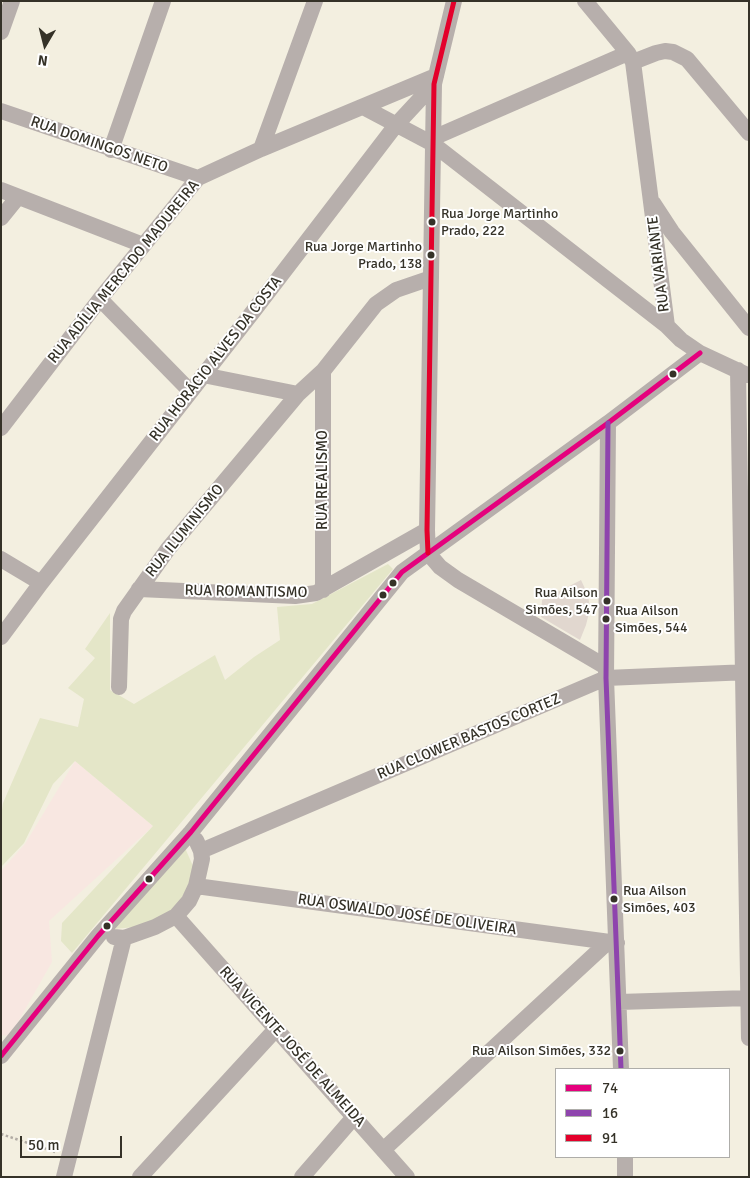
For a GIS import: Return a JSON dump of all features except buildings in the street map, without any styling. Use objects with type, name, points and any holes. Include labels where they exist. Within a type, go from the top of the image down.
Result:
[{"type":"street","points":[[1,32],[12,1]]},
{"type":"street","points":[[111,150],[163,1]]},
{"type":"street","points":[[261,150],[314,1]]},
{"type":"street","points":[[454,1],[435,80],[428,553],[440,568],[606,673]]},
{"type":"street","points":[[585,1],[630,57]]},
{"type":"street","points":[[433,141],[630,57],[665,51],[681,56],[693,67],[749,133]]},
{"type":"street","name":"RUA VARIANTE","points":[[630,57],[652,202],[667,326]]},
{"type":"street","name":"RUA ADÍLIA MERCADO MADUREIRA","points":[[1,428],[100,299],[198,178],[363,107],[435,80]]},
{"type":"street","name":"RUA HORÁCIO ALVES DA COSTA","points":[[1,637],[396,125],[435,80]]},
{"type":"street","points":[[363,107],[396,125],[433,141],[667,326],[681,340],[700,353],[745,370],[749,1038]]},
{"type":"street","name":"RUA DOMINGOS NETO","points":[[1,111],[111,150],[198,178]]},
{"type":"street","points":[[1,190],[143,245]]},
{"type":"street","points":[[1,218],[18,197]]},
{"type":"street","points":[[652,202],[672,232],[749,328]]},
{"type":"street","name":"RUA ILUMINISMO","points":[[119,688],[121,619],[124,611],[139,589],[201,509],[298,394],[323,371],[376,304],[396,290],[431,278]]},
{"type":"street","points":[[100,299],[190,391]]},
{"type":"street","points":[[1,1056],[98,936],[191,832],[402,572],[608,423],[700,353]]},
{"type":"street","name":"RUA REALISMO","points":[[323,371],[323,590]]},
{"type":"street","points":[[203,375],[298,394]]},
{"type":"street","points":[[608,423],[606,673],[612,942],[619,1002],[621,1068]]},
{"type":"street","name":"RUA ROMANTISMO","points":[[139,589],[296,596],[316,593],[427,530]]},
{"type":"street","points":[[1,559],[41,583]]},
{"type":"street","name":"RUA CLOWER BASTOS CORTEZ","points":[[201,851],[606,673],[746,672]]},
{"type":"street","points":[[98,936],[124,938],[155,927],[176,916],[189,902],[200,871],[201,851],[191,832]]},
{"type":"street","name":"RUA OSWALDO JOSÉ DE OLIVEIRA","points":[[196,886],[612,942]]},
{"type":"street","name":"RUA VICENTE JOSÉ DE ALMEIDA","points":[[176,916],[407,1177]]},
{"type":"street","points":[[64,1177],[124,938]]},
{"type":"street","points":[[383,1150],[612,942]]},
{"type":"street","points":[[619,1002],[748,998]]},
{"type":"street","points":[[140,1177],[276,1029]]},
{"type":"street","points":[[302,1177],[354,1117]]},
{"type":"street","points":[[624,1158],[625,1177]]},
{"type":"path","points":[[1,1134],[68,1156]]},
{"type":"shaded area","points":[[75,761],[153,826],[49,921],[52,962],[10,1036],[1,1035],[1,871],[25,844]]},
{"type":"green space","points":[[388,564],[393,569],[72,953],[61,941],[62,923],[153,826],[75,761],[53,784],[24,843],[1,867],[1,817],[3,803],[40,718],[78,727],[84,699],[68,688],[95,658],[85,649],[110,613],[110,690],[134,704],[215,655],[225,680],[254,657],[280,640],[277,607],[312,604]]},
{"type":"green space","points":[[185,848],[193,866],[193,878],[174,911],[137,927],[113,929]]},
{"type":"transit line","name":"91","points":[[428,553],[434,84],[454,1]]},
{"type":"transit line","name":"74","points":[[1,1056],[98,936],[191,832],[402,572],[608,423],[700,353]]},
{"type":"transit line","name":"16","points":[[608,423],[606,678],[621,1068]]},
{"type":"place","name":"Rua Jorge Martinho Prado, 222","points":[[432,222]]},
{"type":"place","name":"Rua Jorge Martinho Prado, 138","points":[[431,255]]},
{"type":"place","name":"Rua Ailson Simões, 547","points":[[607,601]]},
{"type":"place","name":"Rua Ailson Simões, 544","points":[[606,619]]},
{"type":"place","name":"Rua Ailson Simões, 403","points":[[614,899]]},
{"type":"place","name":"Rua Ailson Simões, 332","points":[[620,1051]]}]
